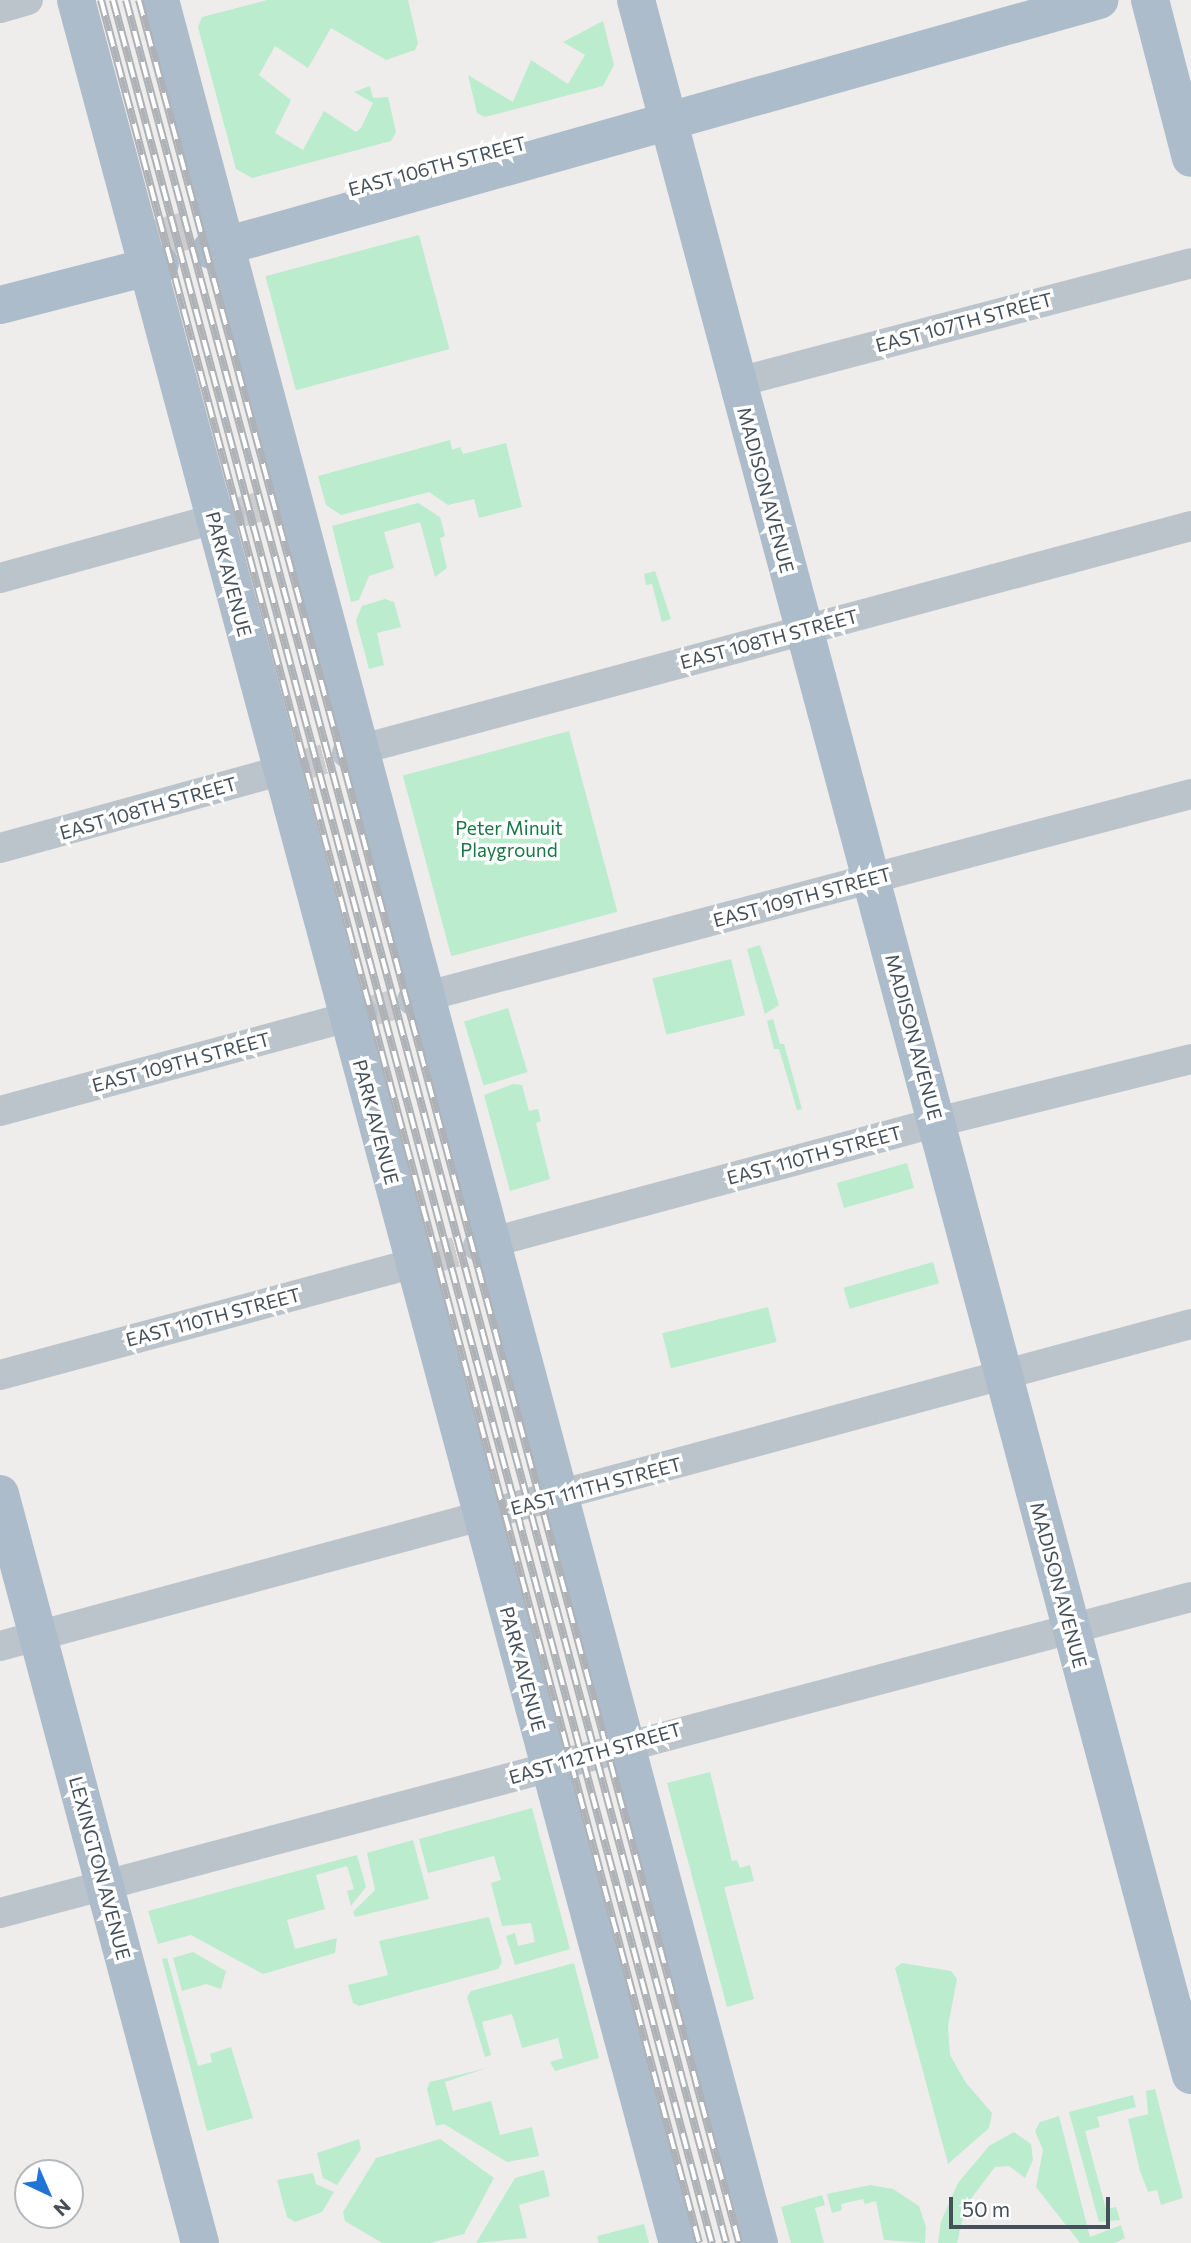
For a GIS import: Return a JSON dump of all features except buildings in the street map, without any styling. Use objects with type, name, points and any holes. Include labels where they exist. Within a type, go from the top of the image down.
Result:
[{"type":"main road","name":"PARK AVENUE","points":[[76,0],[150,254],[356,1015],[420,1261],[481,1516],[678,2243]]},
{"type":"main road","points":[[160,0],[216,235],[419,998],[485,1244],[560,1496],[759,2243]]},
{"type":"main road","name":"MADISON AVENUE","points":[[636,0],[1191,2075]]},
{"type":"main road","name":"EAST 106TH STREET","points":[[216,235],[631,114],[668,118],[1099,0]]},
{"type":"main road","points":[[1150,0],[1191,158]]},
{"type":"main road","points":[[0,284],[150,254]]},
{"type":"main road","points":[[0,304],[150,254]]},
{"type":"main road","name":"LEXINGTON AVENUE","points":[[0,1494],[200,2243]]},
{"type":"street","points":[[0,8],[28,0]]},
{"type":"street","name":"EAST 107TH STREET","points":[[738,382],[1191,263]]},
{"type":"street","points":[[0,578],[222,517]]},
{"type":"street","name":"EAST 108TH STREET","points":[[354,751],[1191,526]]},
{"type":"street","name":"EAST 108TH STREET","points":[[0,848],[289,769]]},
{"type":"street","name":"EAST 109TH STREET","points":[[419,998],[1191,794]]},
{"type":"street","name":"EAST 109TH STREET","points":[[0,1111],[356,1015]]},
{"type":"street","name":"EAST 110TH STREET","points":[[485,1244],[937,1122],[1191,1059]]},
{"type":"street","name":"EAST 110TH STREET","points":[[0,1375],[420,1261]]},
{"type":"street","name":"EAST 111TH STREET","points":[[0,1646],[1191,1324]]},
{"type":"street","name":"EAST 112TH STREET","points":[[0,1913],[626,1744],[1191,1597]]},
{"type":"green space","points":[[267,0],[408,0],[418,43],[415,50],[386,60],[331,28],[308,68],[275,46],[259,75],[291,100],[275,133],[303,150],[324,111],[356,132],[361,128],[373,103],[354,92],[370,86],[373,98],[388,97],[396,132],[391,141],[252,178],[236,169],[198,27],[202,17]]},
{"type":"green space","points":[[603,21],[614,65],[603,86],[485,117],[477,113],[468,75],[513,102],[531,60],[568,84],[585,55],[563,42]]},
{"type":"green space","points":[[419,235],[450,349],[296,390],[265,276]]},
{"type":"green space","points":[[450,440],[452,450],[460,447],[463,454],[506,443],[522,507],[479,518],[474,499],[448,505],[429,492],[341,515],[326,505],[318,476]]},
{"type":"green space","points":[[418,503],[440,517],[445,536],[440,538],[447,568],[435,577],[420,522],[384,532],[394,568],[369,576],[359,600],[351,602],[332,526]]},
{"type":"green space","points":[[655,571],[671,619],[662,622],[652,584],[646,585],[644,574]]},
{"type":"green space","points":[[385,599],[394,602],[401,627],[377,633],[384,665],[369,669],[356,620],[362,606]]},
{"type":"green space","name":"Peter Minuit Playground","points":[[569,731],[617,912],[451,956],[403,776]]},
{"type":"green space","points":[[760,945],[779,1005],[765,1014],[747,949]]},
{"type":"green space","points":[[731,959],[745,1015],[666,1035],[652,979]]},
{"type":"green space","points":[[508,1008],[528,1072],[484,1086],[464,1021]]},
{"type":"green space","points":[[773,1019],[780,1044],[784,1044],[802,1109],[797,1110],[779,1049],[774,1049],[767,1021]]},
{"type":"green space","points":[[513,1084],[522,1085],[529,1111],[538,1109],[541,1121],[536,1123],[550,1179],[510,1191],[484,1095]]},
{"type":"green space","points":[[907,1163],[914,1188],[844,1208],[837,1183]]},
{"type":"green space","points":[[933,1262],[939,1283],[850,1309],[844,1288]]},
{"type":"green space","points":[[768,1307],[777,1342],[671,1368],[662,1333]]},
{"type":"green space","points":[[710,1772],[732,1861],[737,1860],[740,1868],[750,1865],[754,1881],[724,1887],[754,1999],[727,2007],[667,1783]]},
{"type":"green space","points":[[532,1808],[570,1949],[515,1965],[506,1936],[515,1933],[518,1946],[535,1942],[531,1923],[502,1926],[491,1883],[501,1880],[494,1856],[428,1873],[419,1839]]},
{"type":"green space","points":[[413,1840],[429,1899],[355,1917],[353,1912],[375,1890],[367,1853]]},
{"type":"green space","points":[[357,1855],[366,1887],[351,1906],[347,1891],[354,1889],[347,1866],[316,1875],[325,1909],[287,1920],[295,1949],[337,1938],[335,1953],[263,1974],[191,1935],[158,1944],[148,1911]]},
{"type":"green space","points":[[489,1917],[502,1962],[498,1969],[359,2006],[353,2003],[348,1985],[388,1975],[379,1941]]},
{"type":"green space","points":[[193,1952],[226,1971],[221,1989],[206,1984],[182,1991],[173,1958]]},
{"type":"green space","points":[[167,1958],[198,2066],[212,2062],[210,2054],[231,2047],[253,2118],[207,2131],[162,1959]]},
{"type":"green space","points":[[574,1963],[599,2058],[555,2071],[550,2062],[563,2058],[558,2038],[522,2048],[512,2014],[482,2022],[491,2055],[485,2057],[467,1997],[471,1991]]},
{"type":"green space","points":[[902,1963],[951,1971],[957,1979],[948,2026],[950,2055],[966,2083],[992,2113],[989,2128],[948,2164],[895,1968]]},
{"type":"green space","points":[[487,2068],[445,2082],[453,2111],[491,2101],[500,2135],[532,2127],[539,2156],[507,2162],[444,2124],[436,2126],[427,2089],[430,2082]]},
{"type":"green space","points":[[1155,2089],[1183,2198],[1161,2205],[1157,2190],[1148,2192],[1140,2171],[1128,2119],[1148,2114],[1146,2091]]},
{"type":"green space","points":[[1133,2095],[1136,2107],[1097,2117],[1100,2127],[1085,2131],[1106,2209],[1116,2207],[1120,2220],[1099,2222],[1069,2112]]},
{"type":"green space","points":[[1059,2116],[1090,2237],[1121,2225],[1125,2238],[1115,2243],[1080,2243],[1036,2187],[1043,2150],[1035,2131],[1040,2122]]},
{"type":"green space","points":[[1014,2132],[1031,2144],[1033,2160],[1025,2178],[1009,2166],[995,2167],[966,2205],[957,2243],[938,2243],[941,2221],[958,2183],[989,2146]]},
{"type":"green space","points":[[359,2139],[361,2149],[337,2185],[323,2178],[317,2153]]},
{"type":"green space","points":[[440,2139],[494,2178],[464,2234],[430,2243],[382,2243],[345,2221],[343,2212],[376,2158]]},
{"type":"green space","points":[[544,2170],[550,2196],[519,2205],[527,2238],[476,2243],[515,2178]]},
{"type":"green space","points":[[313,2173],[316,2184],[334,2192],[322,2212],[295,2222],[287,2217],[277,2180]]},
{"type":"green space","points":[[870,2185],[893,2189],[919,2206],[926,2227],[925,2243],[884,2240],[876,2201],[865,2204],[863,2199],[841,2204],[842,2210],[832,2213],[827,2194]]},
{"type":"green space","points":[[822,2195],[825,2205],[815,2208],[824,2243],[791,2243],[781,2207]]},
{"type":"green space","points":[[644,2224],[649,2243],[599,2243],[597,2236]]},
{"type":"tunnel","points":[[153,240],[206,225]]},
{"type":"tunnel","points":[[229,515],[292,498]]},
{"type":"tunnel","points":[[295,767],[347,753]]},
{"type":"tunnel","points":[[363,1013],[412,1000]]},
{"type":"tunnel","points":[[427,1260],[478,1246]]},
{"type":"railway","points":[[101,0],[699,2243]]},
{"type":"railway","points":[[113,0],[712,2243]]},
{"type":"railway","points":[[126,0],[726,2243]]},
{"type":"railway","points":[[139,0],[739,2243]]}]
